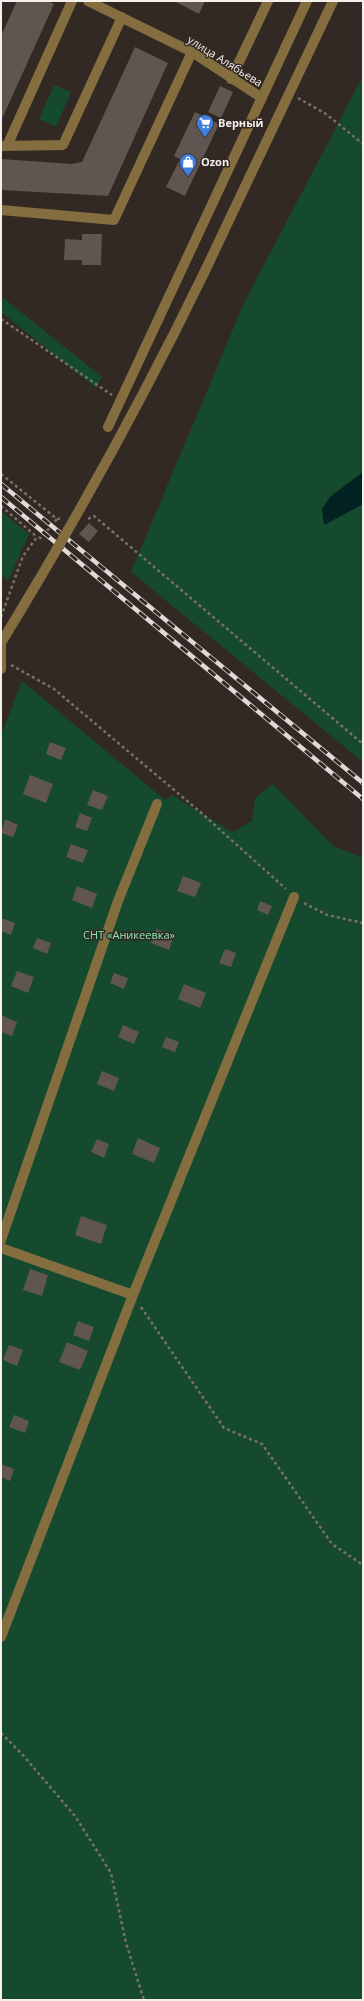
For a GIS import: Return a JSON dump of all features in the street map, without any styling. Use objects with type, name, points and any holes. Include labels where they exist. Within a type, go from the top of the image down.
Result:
[{"type":"street","points":[[72,1],[4,146],[63,145],[122,17]]},
{"type":"street","name":"улица Алябьева","points":[[88,1],[192,52],[262,98]]},
{"type":"street","points":[[231,79],[268,1]]},
{"type":"street","points":[[108,427],[307,1]]},
{"type":"street","points":[[2,665],[1,644],[109,460],[162,360],[333,1]]},
{"type":"street","points":[[1,210],[114,220],[192,52]]},
{"type":"street","points":[[1,1240],[118,901],[157,804]]},
{"type":"street","points":[[1,1638],[133,1295],[294,897]]},
{"type":"street","points":[[1,1248],[133,1295]]},
{"type":"path","points":[[289,93],[326,114],[363,144]]},
{"type":"path","points":[[1,319],[112,395]]},
{"type":"path","points":[[1,474],[46,512]]},
{"type":"path","points":[[1,506],[37,537],[42,538],[58,519]]},
{"type":"path","points":[[94,516],[363,744]]},
{"type":"path","points":[[1,617],[23,556],[37,537]]},
{"type":"path","points":[[2,665],[54,688],[198,810],[294,897],[327,915],[363,923]]},
{"type":"path","points":[[133,1295],[224,1428],[262,1444],[332,1544],[363,1565]]},
{"type":"path","points":[[1,1733],[22,1754],[75,1816],[111,1873],[126,1943],[144,2000]]},
{"type":"green space","points":[[363,76],[363,472],[330,497],[324,524],[363,504],[363,762],[131,572],[244,303]]},
{"type":"green space","points":[[54,85],[71,92],[56,127],[39,119]]},
{"type":"green space","points":[[1,296],[102,377],[96,388],[1,312]]},
{"type":"green space","points":[[1,511],[29,534],[8,581],[1,575]]},
{"type":"green space","name":"СНТ «Аникеевка»","points":[[22,681],[165,800],[172,795],[232,832],[252,821],[255,798],[273,784],[333,846],[363,858],[363,2000],[1,2000],[1,735]]},
{"type":"water","points":[[363,472],[363,504],[324,525],[322,509],[330,497]]},
{"type":"building","points":[[17,1],[48,1],[54,4],[1,121],[1,36]]},
{"type":"building","points":[[174,1],[205,1],[199,14]]},
{"type":"building","points":[[135,47],[168,63],[108,196],[1,190],[1,159],[72,164],[82,162]]},
{"type":"building","points":[[220,86],[233,92],[221,118],[208,112]]},
{"type":"building","points":[[195,112],[219,124],[185,196],[166,187],[180,159],[174,156]]},
{"type":"building","points":[[82,234],[102,234],[101,265],[82,265],[82,260],[64,260],[65,239],[82,240]]},
{"type":"building","points":[[89,523],[98,531],[89,542],[79,534]]},
{"type":"building","points":[[50,742],[66,748],[61,760],[46,754]]},
{"type":"building","points":[[30,775],[53,784],[46,803],[23,794]]},
{"type":"building","points":[[93,790],[108,796],[102,810],[87,805]]},
{"type":"building","points":[[80,813],[92,818],[87,831],[75,827]]},
{"type":"building","points":[[5,819],[18,825],[13,837],[1,833]]},
{"type":"building","points":[[71,844],[88,850],[83,863],[66,857]]},
{"type":"building","points":[[183,876],[201,883],[195,897],[177,891]]},
{"type":"building","points":[[77,886],[97,894],[92,908],[72,900]]},
{"type":"building","points":[[260,901],[272,906],[268,915],[257,910]]},
{"type":"building","points":[[1,918],[15,923],[11,935],[1,931]]},
{"type":"building","points":[[157,929],[174,936],[169,950],[151,943]]},
{"type":"building","points":[[37,938],[51,943],[47,954],[33,948]]},
{"type":"building","points":[[225,949],[236,953],[231,967],[219,963]]},
{"type":"building","points":[[17,971],[34,977],[28,993],[11,986]]},
{"type":"building","points":[[114,973],[128,978],[124,989],[110,983]]},
{"type":"building","points":[[184,984],[206,993],[200,1008],[178,999]]},
{"type":"building","points":[[1,1015],[17,1022],[12,1036],[1,1032]]},
{"type":"building","points":[[123,1025],[139,1032],[134,1044],[118,1037]]},
{"type":"building","points":[[166,1037],[179,1042],[175,1052],[162,1047]]},
{"type":"building","points":[[102,1071],[119,1078],[114,1091],[97,1084]]},
{"type":"building","points":[[138,1138],[160,1148],[154,1163],[132,1154]]},
{"type":"building","points":[[97,1139],[109,1144],[104,1158],[91,1152]]},
{"type":"building","points":[[81,1216],[107,1225],[101,1244],[75,1235]]},
{"type":"building","points":[[30,1269],[48,1275],[42,1296],[23,1290]]},
{"type":"building","points":[[78,1321],[94,1327],[89,1341],[73,1335]]},
{"type":"building","points":[[67,1342],[88,1351],[80,1370],[59,1362]]},
{"type":"building","points":[[9,1345],[23,1350],[17,1366],[3,1360]]},
{"type":"building","points":[[14,1415],[29,1421],[25,1433],[9,1427]]},
{"type":"building","points":[[1,1464],[14,1469],[10,1481],[1,1477]]},
{"type":"railway","points":[[1,484],[363,783]]},
{"type":"railway","points":[[1,497],[363,799]]},
{"type":"place","name":"Верный","points":[[205,138]]},
{"type":"place","name":"Ozon","points":[[188,177]]}]
